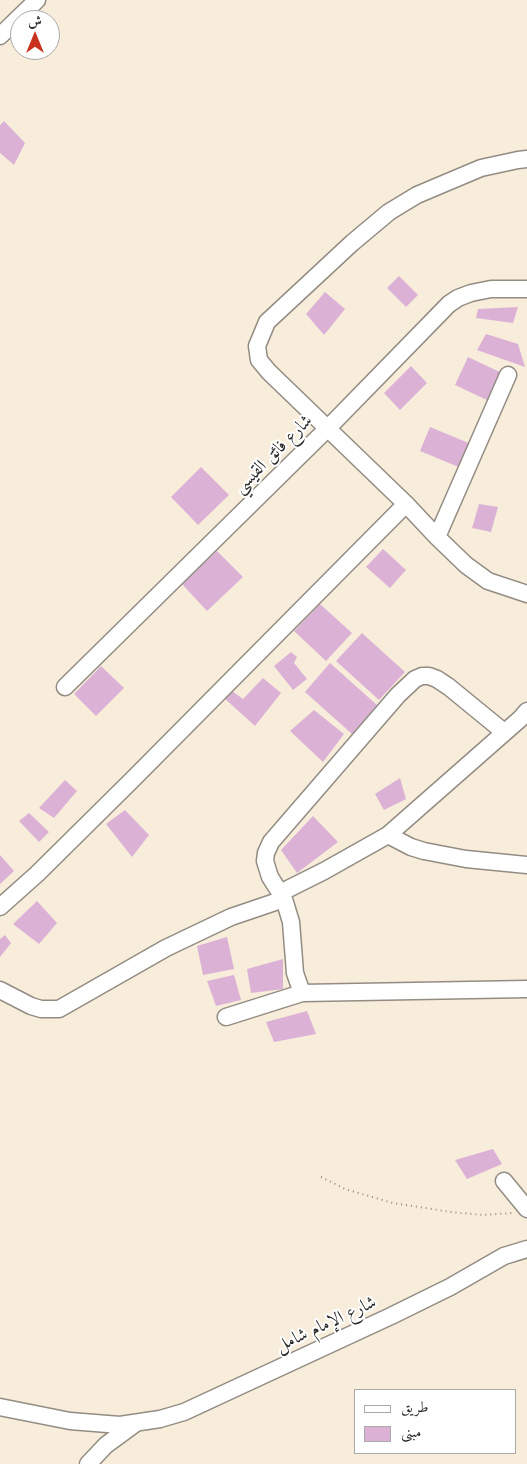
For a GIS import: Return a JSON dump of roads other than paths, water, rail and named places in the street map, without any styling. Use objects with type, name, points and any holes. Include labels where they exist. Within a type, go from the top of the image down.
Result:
[{"type":"street","points":[[0,36],[37,0]]},
{"type":"street","points":[[527,159],[481,168],[417,195],[389,212],[345,249],[267,322],[257,346],[260,360],[269,372],[406,504],[466,565],[488,580],[527,594]]},
{"type":"street","name":"شارع فائق القيسي","points":[[65,687],[328,429],[449,304],[471,293],[492,289],[527,289]]},
{"type":"street","points":[[437,537],[508,375]]},
{"type":"street","points":[[0,907],[37,874],[133,779],[406,504]]},
{"type":"street","points":[[302,993],[295,973],[292,922],[282,896],[270,877],[266,861],[266,852],[271,842],[409,683],[422,676],[429,676],[449,686],[504,732]]},
{"type":"street","points":[[0,990],[30,1006],[41,1009],[59,1009],[182,940],[282,896],[324,870],[388,835],[504,732],[525,717]]},
{"type":"street","points":[[388,835],[411,847],[424,851],[466,859],[527,865]]},
{"type":"street","points":[[226,1017],[302,993],[527,989]]},
{"type":"street","points":[[504,1180],[523,1211]]},
{"type":"street","name":"شارع الإمام شامل","points":[[0,1407],[70,1421],[120,1425],[176,1415],[399,1312],[450,1287],[504,1256],[527,1249]]},
{"type":"street","points":[[88,1464],[106,1445],[136,1423]]}]
